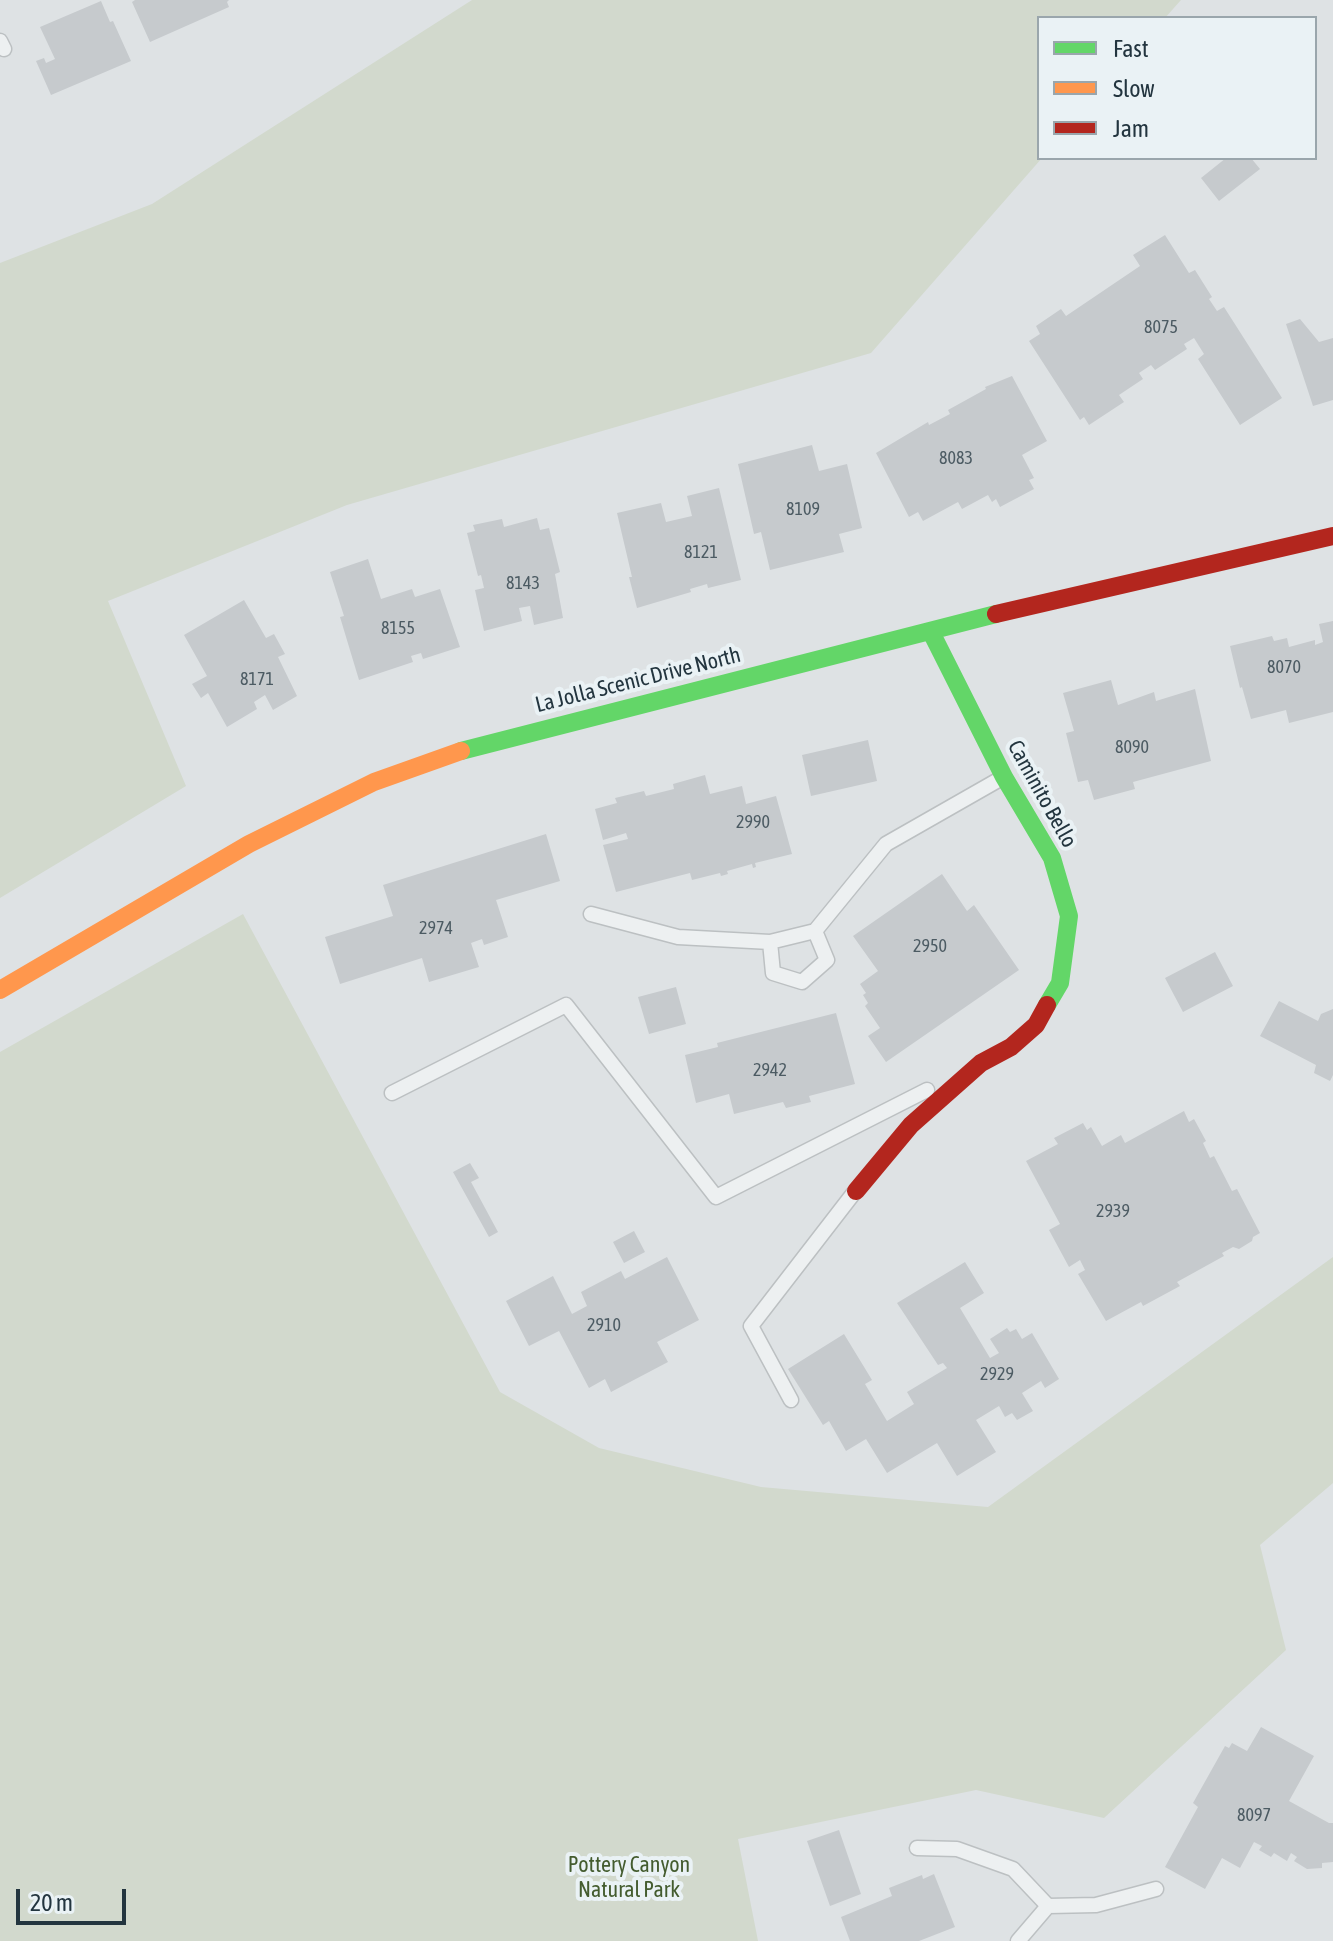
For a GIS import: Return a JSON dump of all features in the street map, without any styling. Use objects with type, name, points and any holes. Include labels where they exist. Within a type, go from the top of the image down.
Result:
[{"type":"main road","name":"La Jolla Scenic Drive North","points":[[0,990],[249,844],[374,782],[470,748],[931,632],[1333,536]]},
{"type":"main road","name":"Caminito Bello","points":[[856,1191],[911,1125],[981,1063],[1011,1047],[1036,1025],[1060,983],[1069,916],[1052,858],[1004,777],[931,632]]},
{"type":"lane","points":[[591,914],[678,937],[770,942],[815,931],[886,844],[1004,777]]},
{"type":"lane","points":[[770,942],[773,973],[802,982],[827,960],[815,931]]},
{"type":"lane","points":[[392,1093],[566,1005],[716,1197],[981,1063]]},
{"type":"lane","points":[[791,1400],[751,1326],[856,1191]]},
{"type":"lane","points":[[917,1848],[957,1849],[1013,1869],[1048,1906],[1096,1905],[1156,1889]]},
{"type":"lane","points":[[1018,1941],[1048,1906]]},
{"type":"green space","points":[[472,0],[1181,0],[1167,16],[1037,16],[1037,160],[1040,160],[871,353],[347,505],[108,601],[186,786],[0,898],[0,263],[152,204]]},
{"type":"green space","name":"Pottery Canyon Natural Park","points":[[243,914],[500,1392],[599,1448],[761,1487],[988,1507],[1333,1257],[1333,1483],[1260,1545],[1286,1650],[1104,1818],[976,1790],[738,1839],[758,1941],[0,1941],[0,1052]]},
{"type":"building","points":[[229,0],[229,7],[150,42],[132,2]]},
{"type":"building","points":[[101,1],[131,61],[51,95],[36,61],[44,58],[46,63],[55,59],[40,27]]},
{"type":"building","points":[[1224,160],[1253,160],[1260,169],[1219,201],[1201,178]]},
{"type":"building","points":[[1165,235],[1189,273],[1195,270],[1217,311],[1224,307],[1282,398],[1240,425],[1198,359],[1204,354],[1194,338],[1184,344],[1187,349],[1155,370],[1151,365],[1139,373],[1143,379],[1119,395],[1124,402],[1089,425],[1084,417],[1080,420],[1029,341],[1040,334],[1036,326],[1061,309],[1066,316],[1140,266],[1133,255]]},
{"type":"building","points":[[1300,319],[1319,342],[1333,338],[1333,400],[1313,406],[1286,324]]},
{"type":"building","points":[[1012,376],[1047,441],[1022,455],[1034,478],[1029,480],[1034,489],[1000,507],[996,499],[992,502],[988,495],[962,509],[958,502],[923,521],[918,512],[909,517],[876,453],[928,422],[929,425],[950,414],[948,410],[985,387]]},
{"type":"building","points":[[812,445],[819,471],[847,464],[862,528],[839,534],[844,552],[770,570],[761,532],[754,534],[738,464]]},
{"type":"building","points":[[719,488],[741,580],[708,588],[707,584],[637,608],[617,513],[661,503],[666,522],[692,516],[687,496]]},
{"type":"building","points":[[537,518],[540,530],[549,528],[560,572],[555,574],[563,618],[534,625],[530,606],[519,608],[522,621],[484,631],[475,590],[484,588],[467,533],[475,531],[473,525],[502,519],[504,527]]},
{"type":"building","points":[[368,559],[381,599],[412,589],[415,597],[440,589],[460,647],[423,659],[421,653],[411,656],[413,662],[359,680],[330,572]]},
{"type":"building","points":[[244,600],[266,638],[274,634],[285,654],[278,657],[297,696],[273,710],[265,695],[254,702],[257,709],[227,727],[208,693],[201,698],[192,684],[207,676],[184,635]]},
{"type":"building","points":[[1333,621],[1333,712],[1289,723],[1286,710],[1251,719],[1230,646],[1272,636],[1274,641],[1287,638],[1289,647],[1315,640],[1315,645],[1323,642],[1319,624]]},
{"type":"building","points":[[1111,680],[1118,705],[1154,692],[1156,701],[1195,689],[1211,761],[1133,782],[1135,789],[1094,800],[1088,780],[1078,782],[1066,733],[1074,731],[1063,693]]},
{"type":"building","points":[[868,740],[877,781],[811,796],[802,755]]},
{"type":"building","points":[[705,775],[710,794],[742,786],[746,804],[776,796],[792,854],[755,863],[756,867],[753,868],[752,864],[727,871],[728,874],[721,876],[720,873],[692,880],[690,873],[616,892],[603,845],[628,839],[626,833],[603,840],[595,809],[617,803],[615,798],[644,791],[646,796],[674,789],[673,784]]},
{"type":"building","points":[[546,834],[560,881],[496,900],[508,937],[484,945],[482,939],[471,943],[479,967],[429,982],[422,958],[340,984],[325,937],[393,916],[383,885]]},
{"type":"building","points":[[942,874],[967,911],[974,905],[1019,970],[886,1062],[868,1036],[880,1028],[865,1006],[868,1003],[863,995],[866,993],[860,984],[878,971],[853,936]]},
{"type":"building","points":[[1215,952],[1233,986],[1183,1012],[1165,978]]},
{"type":"building","points":[[676,987],[686,1024],[649,1034],[638,997]]},
{"type":"building","points":[[1279,1001],[1318,1021],[1321,1014],[1333,1009],[1333,1075],[1330,1081],[1314,1073],[1316,1065],[1260,1036]]},
{"type":"building","points":[[836,1013],[855,1084],[809,1096],[811,1102],[786,1108],[783,1102],[734,1114],[729,1094],[696,1103],[685,1055],[718,1047],[717,1043]]},
{"type":"building","points":[[1184,1111],[1189,1122],[1194,1119],[1206,1141],[1203,1143],[1210,1158],[1214,1156],[1232,1191],[1237,1189],[1260,1233],[1239,1249],[1233,1247],[1222,1253],[1224,1256],[1177,1282],[1180,1286],[1106,1321],[1078,1274],[1085,1270],[1080,1260],[1069,1267],[1049,1230],[1060,1224],[1026,1161],[1058,1144],[1054,1138],[1083,1123],[1087,1130],[1091,1127],[1102,1146],[1121,1135],[1125,1143]]},
{"type":"building","points":[[470,1163],[479,1178],[471,1182],[498,1232],[489,1237],[453,1172]]},
{"type":"building","points":[[634,1231],[645,1252],[624,1263],[613,1242]]},
{"type":"building","points":[[667,1257],[699,1320],[657,1342],[668,1362],[611,1392],[605,1379],[589,1388],[559,1331],[529,1346],[506,1301],[553,1276],[572,1314],[587,1306],[581,1292],[621,1271],[625,1279]]},
{"type":"building","points":[[965,1262],[984,1293],[960,1308],[990,1358],[999,1353],[990,1339],[1007,1328],[1010,1332],[1016,1329],[1022,1339],[1032,1333],[1059,1379],[1045,1388],[1041,1381],[1022,1393],[1033,1411],[1017,1420],[1012,1413],[1005,1417],[999,1406],[976,1420],[996,1452],[957,1476],[937,1443],[887,1473],[866,1439],[846,1451],[829,1421],[823,1425],[788,1369],[844,1334],[872,1380],[865,1384],[887,1421],[914,1404],[907,1392],[947,1368],[943,1363],[938,1365],[897,1303]]},
{"type":"building","points":[[1261,1727],[1314,1756],[1289,1801],[1333,1823],[1333,1862],[1322,1863],[1322,1868],[1307,1869],[1294,1861],[1297,1857],[1291,1853],[1287,1861],[1274,1853],[1271,1857],[1259,1850],[1262,1846],[1254,1842],[1240,1868],[1222,1858],[1205,1889],[1165,1867],[1198,1807],[1193,1803],[1225,1746],[1229,1748],[1232,1743],[1247,1751]]},
{"type":"building","points":[[839,1830],[861,1894],[830,1906],[807,1841]]},
{"type":"building","points":[[934,1874],[955,1927],[919,1941],[850,1941],[841,1917],[892,1896],[889,1888],[922,1875],[923,1879]]},
{"type":"traffic: fast","points":[[461,751],[996,614]]},
{"type":"traffic: fast","points":[[931,632],[1004,777],[1052,858],[1069,916],[1060,983],[1047,1005]]},
{"type":"traffic: slow","points":[[0,990],[249,844],[374,782],[461,751]]},
{"type":"traffic: jam","points":[[996,614],[1333,536]]},
{"type":"traffic: jam","points":[[856,1191],[911,1125],[981,1063],[1011,1047],[1036,1025],[1047,1005]]}]
